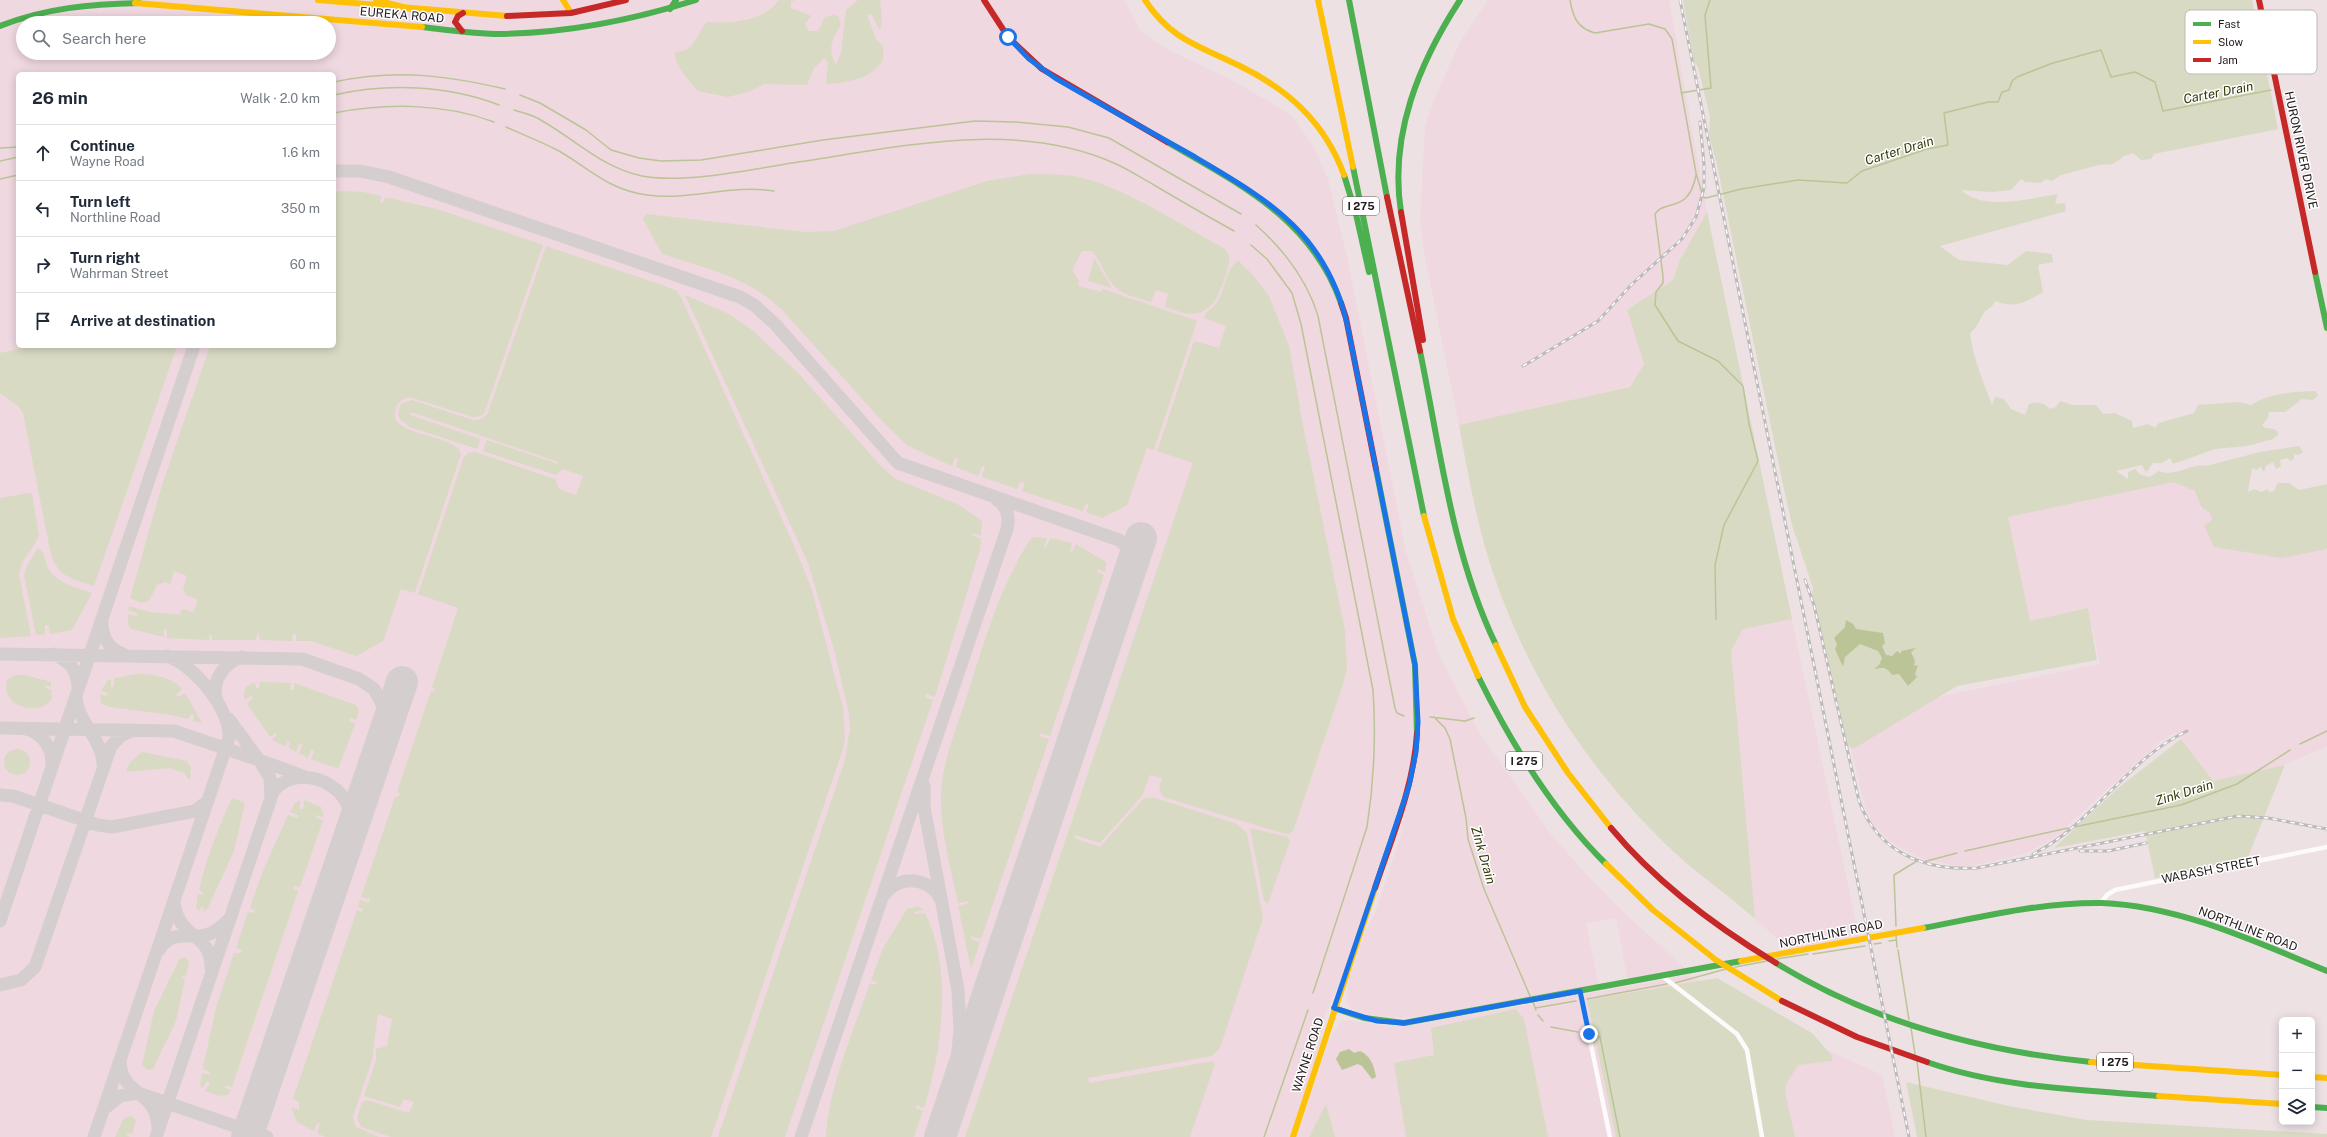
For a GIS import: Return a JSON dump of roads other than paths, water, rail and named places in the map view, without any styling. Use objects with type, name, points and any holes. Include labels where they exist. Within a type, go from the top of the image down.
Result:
[{"type":"main road","name":"EUREKA ROAD","points":[[102,0],[284,16]]},
{"type":"main road","name":"EUREKA ROAD","points":[[318,0],[514,17],[571,13],[626,0]]},
{"type":"main road","points":[[376,0],[394,3],[411,9]]},
{"type":"main road","points":[[562,0],[571,13]]},
{"type":"main road","points":[[670,9],[676,0]]},
{"type":"main road","name":"EUREKA ROAD","points":[[336,21],[464,32],[506,34],[555,32],[606,25],[670,9],[696,0]]},
{"type":"main road","name":"WAYNE ROAD","points":[[984,0],[1008,37],[1042,69],[1255,193],[1280,212],[1303,234],[1317,253],[1338,295],[1348,328],[1412,646],[1418,722],[1416,752],[1409,786],[1292,1137]]},
{"type":"main road","points":[[1144,0],[1156,18],[1169,30],[1242,66],[1282,90],[1311,116],[1327,136],[1339,157],[1348,180],[1386,352],[1403,413]]},
{"type":"main road","name":"I 275","points":[[1318,0],[1433,554],[1445,595],[1472,666],[1504,729],[1551,800],[1596,856],[1654,912],[1741,978],[1807,1016],[1918,1060],[1982,1076],[2042,1086],[2279,1104]]},
{"type":"main road","name":"I 275","points":[[1349,0],[1361,69],[1456,527],[1470,579],[1497,650],[1535,724],[1577,787],[1639,858],[1691,906],[1743,944],[1782,969],[1824,991],[1868,1010],[1912,1027],[1987,1047],[2041,1056],[2279,1074]]},
{"type":"main road","points":[[1431,405],[1422,334],[1401,208],[1400,149],[1410,93],[1423,60],[1460,0]]},
{"type":"main road","name":"HURON RIVER DRIVE","points":[[2259,0],[2261,10]]},
{"type":"main road","points":[[28,16],[65,6],[138,3]]},
{"type":"main road","points":[[464,13],[458,16],[455,22],[458,28],[464,32]]},
{"type":"main road","points":[[0,26],[16,20]]},
{"type":"main road","name":"HURON RIVER DRIVE","points":[[2274,74],[2327,328]]},
{"type":"main road","name":"NORTHLINE ROAD","points":[[1334,1008],[1377,1021],[1404,1023],[2039,906],[2100,904],[2160,912],[2203,922],[2231,931],[2327,971]]},
{"type":"main road","points":[[2315,1077],[2327,1078]]},
{"type":"main road","points":[[2315,1107],[2327,1108]]},
{"type":"street","name":"WABASH STREET","points":[[2100,904],[2107,895],[2115,890],[2327,847]]},
{"type":"street","points":[[1662,976],[1737,1034],[1747,1050],[1762,1137]]},
{"type":"street","points":[[1580,991],[1610,1137]]},
{"type":"waterway","name":"Carter Drain","points":[[1570,0],[1574,17],[1580,25],[1589,31],[1595,33],[1649,24],[1665,29],[1672,39],[1696,173],[1703,197],[1706,198],[1741,189],[1798,180],[1847,183],[1862,171],[1927,149],[1948,145],[1944,113],[1988,102],[1998,102],[2002,92],[2009,90],[2012,81],[2017,77],[2053,63],[2101,50],[2111,77],[2135,72],[2155,82],[2163,111],[2271,90]]},
{"type":"waterway","points":[[1681,93],[1711,88],[1705,15],[1710,0]]},
{"type":"waterway","points":[[336,82],[378,76],[420,75],[462,80],[505,89]]},
{"type":"waterway","points":[[336,95],[375,89],[417,88],[459,93],[499,105]]},
{"type":"waterway","points":[[520,95],[540,103],[586,130],[611,150],[639,158],[661,161],[701,160],[823,140],[975,121],[1015,122],[1068,127],[1109,138],[1241,214]]},
{"type":"waterway","points":[[336,113],[394,106],[435,108],[455,111],[494,122]]},
{"type":"waterway","points":[[514,110],[539,119],[614,167],[642,176],[659,178],[720,175],[876,150],[957,140],[997,139],[1037,142],[1076,150],[1114,163],[1234,231]]},
{"type":"waterway","points":[[506,127],[559,151],[611,184],[634,192],[647,195],[679,196],[758,189],[774,191]]},
{"type":"waterway","points":[[0,148],[16,147]]},
{"type":"waterway","points":[[0,161],[16,157]]},
{"type":"waterway","points":[[0,179],[16,175]]},
{"type":"waterway","points":[[1696,175],[1693,187],[1682,201],[1664,207],[1655,214],[1663,276],[1663,283],[1656,292],[1655,305],[1678,341],[1718,361],[1743,386],[1749,424],[1758,461],[1724,525],[1715,565],[1716,619]]},
{"type":"waterway","points":[[1256,225],[1276,245],[1293,266],[1308,290],[1318,316],[1395,708],[1397,713],[1404,716]]},
{"type":"waterway","points":[[1251,245],[1267,259],[1292,293],[1301,324],[1373,690],[1374,758],[1367,827],[1313,993]]},
{"type":"waterway","points":[[1430,717],[1465,721],[1474,718]]},
{"type":"waterway","name":"Zink Drain","points":[[1434,717],[1445,728],[1450,739],[1466,818],[1468,839],[1484,889],[1530,996]]},
{"type":"waterway","name":"Zink Drain","points":[[2300,744],[2327,731]]},
{"type":"waterway","name":"Zink Drain","points":[[2074,827],[2181,805],[2237,784],[2290,750]]},
{"type":"waterway","name":"Zink Drain","points":[[1965,851],[2068,828]]},
{"type":"waterway","name":"Zink Drain","points":[[1923,862],[1957,853]]},
{"type":"waterway","name":"Zink Drain","points":[[1896,926],[1894,875],[1917,861]]},
{"type":"waterway","name":"Zink Drain","points":[[1896,935],[1897,947]]},
{"type":"waterway","name":"Zink Drain","points":[[1889,941],[1896,940]]},
{"type":"waterway","name":"Zink Drain","points":[[1874,944],[1881,943]]},
{"type":"waterway","name":"Zink Drain","points":[[1813,954],[1865,946]]},
{"type":"waterway","points":[[1898,950],[1909,1020]]},
{"type":"waterway","name":"Zink Drain","points":[[1777,959],[1808,954]]},
{"type":"waterway","name":"Zink Drain","points":[[1735,967],[1767,961]]},
{"type":"waterway","name":"Zink Drain","points":[[1675,983],[1726,969]]},
{"type":"waterway","name":"Zink Drain","points":[[1587,999],[1667,984]]},
{"type":"waterway","name":"Zink Drain","points":[[1535,1008],[1576,1001]]},
{"type":"waterway","name":"Zink Drain","points":[[1533,1002],[1536,1010]]},
{"type":"waterway","points":[[1264,1137],[1308,1010]]},
{"type":"waterway","points":[[1538,1015],[1543,1021]]},
{"type":"waterway","points":[[1551,1027],[1578,1032]]},
{"type":"waterway","points":[[1911,1028],[1915,1054]]},
{"type":"waterway","points":[[1592,1035],[1600,1037],[1620,1137]]},
{"type":"waterway","points":[[1917,1061],[1926,1137]]},
{"type":"railway","points":[[1680,0],[1909,1137]]},
{"type":"railway","points":[[1523,366],[1598,321],[1632,284],[1682,239],[1696,217],[1704,188],[1704,164],[1700,122]]},
{"type":"railway","points":[[1805,580],[1814,605],[1859,801],[1867,819],[1878,834],[1891,846],[1906,855],[1922,862],[1939,866],[1977,868],[2238,816],[2268,818],[2327,829]]},
{"type":"railway","points":[[2033,854],[2054,842],[2074,826],[2146,758],[2166,743],[2187,731]]},
{"type":"railway","points":[[2080,851],[2108,851],[2146,843]]}]
